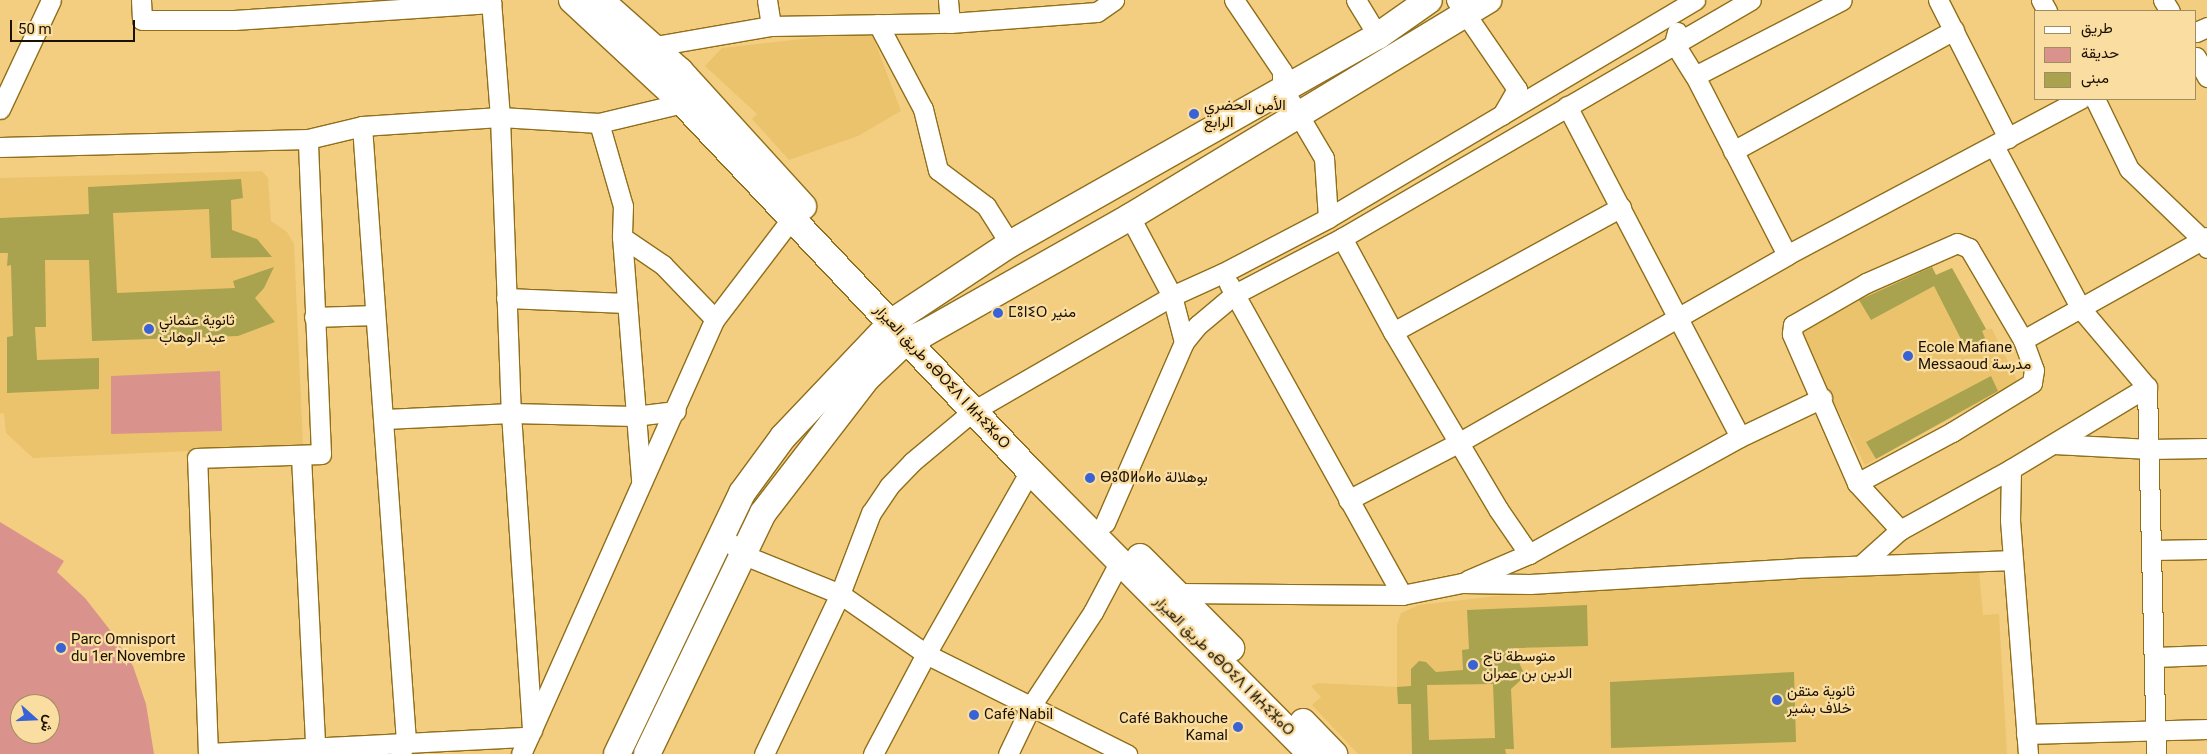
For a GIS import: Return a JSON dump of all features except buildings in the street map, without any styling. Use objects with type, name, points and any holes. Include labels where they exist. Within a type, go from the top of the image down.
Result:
[{"type":"main road","name":"طريق العيزار ⴰⴱⵔⵉⴷ ⵏ ⵍⵄⵉⵣⴰⵔ","points":[[572,0],[645,51],[796,212],[908,327],[981,407],[1105,523],[1311,754]]},
{"type":"main road","name":"طريق العيزار ⴰⴱⵔⵉⴷ ⵏ ⵍⵄⵉⵣⴰⵔ","points":[[600,0],[622,11],[645,51],[683,103],[796,212]]},
{"type":"main road","points":[[617,754],[742,493],[783,438],[908,327],[1010,244],[1282,87],[1378,36],[1430,0]]},
{"type":"main road","points":[[647,754],[764,513],[828,426],[908,327],[1130,217],[1300,113],[1460,7],[1488,0]]},
{"type":"main road","name":"طريق العيزار ⴰⴱⵔⵉⴷ ⵏ ⵍⵄⵉⵣⴰⵔ","points":[[981,407],[1030,471],[1120,561],[1170,598],[1334,754]]},
{"type":"street","points":[[0,109],[51,0]]},
{"type":"street","points":[[141,0],[142,20],[234,20],[491,2],[500,117],[511,413],[531,733]]},
{"type":"street","points":[[767,0],[771,26]]},
{"type":"street","points":[[948,0],[950,23]]},
{"type":"street","points":[[645,51],[771,26],[950,23],[1096,6],[1114,0]]},
{"type":"street","points":[[1234,0],[1282,71],[1282,87],[1300,113],[1324,158],[1328,218]]},
{"type":"street","points":[[1356,0],[1378,36]]},
{"type":"street","points":[[1105,523],[1184,342],[1198,325],[1235,294],[1342,238],[1674,43],[1752,0]]},
{"type":"street","points":[[1695,76],[1842,0]]},
{"type":"street","points":[[1938,0],[1954,30],[2001,142],[2081,308],[2147,387],[2156,754]]},
{"type":"street","points":[[1686,2],[1674,43],[1695,76],[1787,255]]},
{"type":"street","points":[[764,754],[840,594],[870,513],[889,486],[912,462],[981,407],[1172,296],[1223,274],[1328,218],[1500,118],[1686,2]]},
{"type":"street","points":[[1460,7],[1517,89],[1500,118]]},
{"type":"street","points":[[878,24],[923,109],[938,170],[986,206],[1010,244]]},
{"type":"street","points":[[1733,151],[1954,30]]},
{"type":"street","points":[[2197,59],[2207,77]]},
{"type":"street","points":[[1348,500],[1458,443],[1787,255],[2079,100]]},
{"type":"street","points":[[2023,340],[2206,242],[2130,169],[2096,100]]},
{"type":"street","points":[[0,147],[308,140],[362,126],[500,117],[599,123],[683,103]]},
{"type":"street","points":[[1567,106],[1740,437]]},
{"type":"street","points":[[1500,118],[1513,137]]},
{"type":"street","points":[[599,123],[624,206],[622,237],[626,303],[634,416],[641,481]]},
{"type":"street","points":[[362,126],[375,315],[385,420],[403,748]]},
{"type":"street","points":[[308,140],[321,454],[197,458],[208,754],[315,746],[403,748],[531,733]]},
{"type":"street","points":[[1393,332],[1621,207]]},
{"type":"street","points":[[520,754],[531,733],[641,481],[676,412],[715,319],[796,212]]},
{"type":"street","points":[[1130,217],[1172,296],[1184,342]]},
{"type":"street","points":[[622,237],[663,265],[715,319]]},
{"type":"street","points":[[1342,238],[1393,332],[1458,443],[1529,554]]},
{"type":"street","points":[[1857,483],[2028,388],[2034,370],[2023,340],[1969,248],[1963,244],[1950,244],[1866,283],[1793,325],[1792,334],[1822,398],[1857,483],[1900,530]]},
{"type":"street","points":[[1223,274],[1402,596]]},
{"type":"street","points":[[506,298],[626,303]]},
{"type":"street","points":[[314,317],[375,315]]},
{"type":"street","points":[[1861,565],[1900,530],[2011,469],[2147,387]]},
{"type":"street","points":[[1170,598],[1402,596],[1462,582],[1529,554],[1740,437],[1822,398]]},
{"type":"street","points":[[385,420],[511,413],[634,416],[676,412]]},
{"type":"street","points":[[2176,449],[2207,434]]},
{"type":"street","points":[[2054,444],[2150,449],[2207,448]]},
{"type":"street","points":[[301,456],[315,746]]},
{"type":"street","points":[[2011,469],[2012,560],[2028,754]]},
{"type":"street","points":[[873,754],[926,654],[1030,471]]},
{"type":"street","points":[[721,535],[744,555],[840,594],[926,654],[1127,754]]},
{"type":"street","points":[[2152,550],[2207,549]]},
{"type":"street","points":[[1462,582],[1530,584],[1861,565],[2012,560]]},
{"type":"street","points":[[1008,754],[1031,706],[1093,612],[1120,561]]},
{"type":"street","points":[[2155,656],[2207,655]]},
{"type":"street","points":[[2026,734],[2207,729]]},
{"type":"shaded area","points":[[871,31],[901,111],[858,136],[789,160],[752,119],[757,114],[705,66],[722,48]]},
{"type":"shaded area","name":"ثانوية عثماني عبد الوهاب","points":[[262,171],[268,178],[271,221],[287,232],[294,244],[303,446],[33,458],[6,433],[4,414],[0,413],[0,178]]},
{"type":"shaded area","name":"Ecole Mafiane Messaoud مدرسة","points":[[1922,266],[1925,270],[1932,267],[1936,275],[1952,268],[1986,329],[1992,329],[2018,382],[1865,465],[1798,331]]},
{"type":"shaded area","name":"ثانوية متقن خلاف بشير","points":[[1979,572],[1983,615],[1999,614],[2007,754],[1358,754],[1312,705],[1321,697],[1311,686],[1318,683],[1397,687],[1397,625],[1401,613],[1419,605],[1547,590]]},
{"type":"green space","points":[[220,371],[222,431],[111,434],[111,376]]},
{"type":"green space","name":"Parc Omnisport du 1er Novembre","points":[[0,522],[64,561],[57,572],[85,598],[110,630],[133,666],[146,704],[154,754],[0,754]]},
{"type":"place","name":"الأمن الحضري الرابع","points":[[1194,114]]},
{"type":"place","name":"ⵎⵓⵏⵉⵔ منير","points":[[998,313]]},
{"type":"place","name":"ثانوية عثماني عبد الوهاب","points":[[149,329]]},
{"type":"place","name":"Ecole Mafiane Messaoud مدرسة","points":[[1908,356]]},
{"type":"place","name":"ⴱⵓⵀⵍⴰⵍⴰ بوهلالة","points":[[1090,478]]},
{"type":"place","name":"Parc Omnisport du 1er Novembre","points":[[61,648]]},
{"type":"place","name":"متوسطة تاج الدين بن عمران","points":[[1473,665]]},
{"type":"place","name":"ثانوية متقن خلاف بشير","points":[[1777,700]]},
{"type":"place","name":"Café Nabil","points":[[974,715]]},
{"type":"place","name":"Café Bakhouche Kamal","points":[[1238,727]]}]
